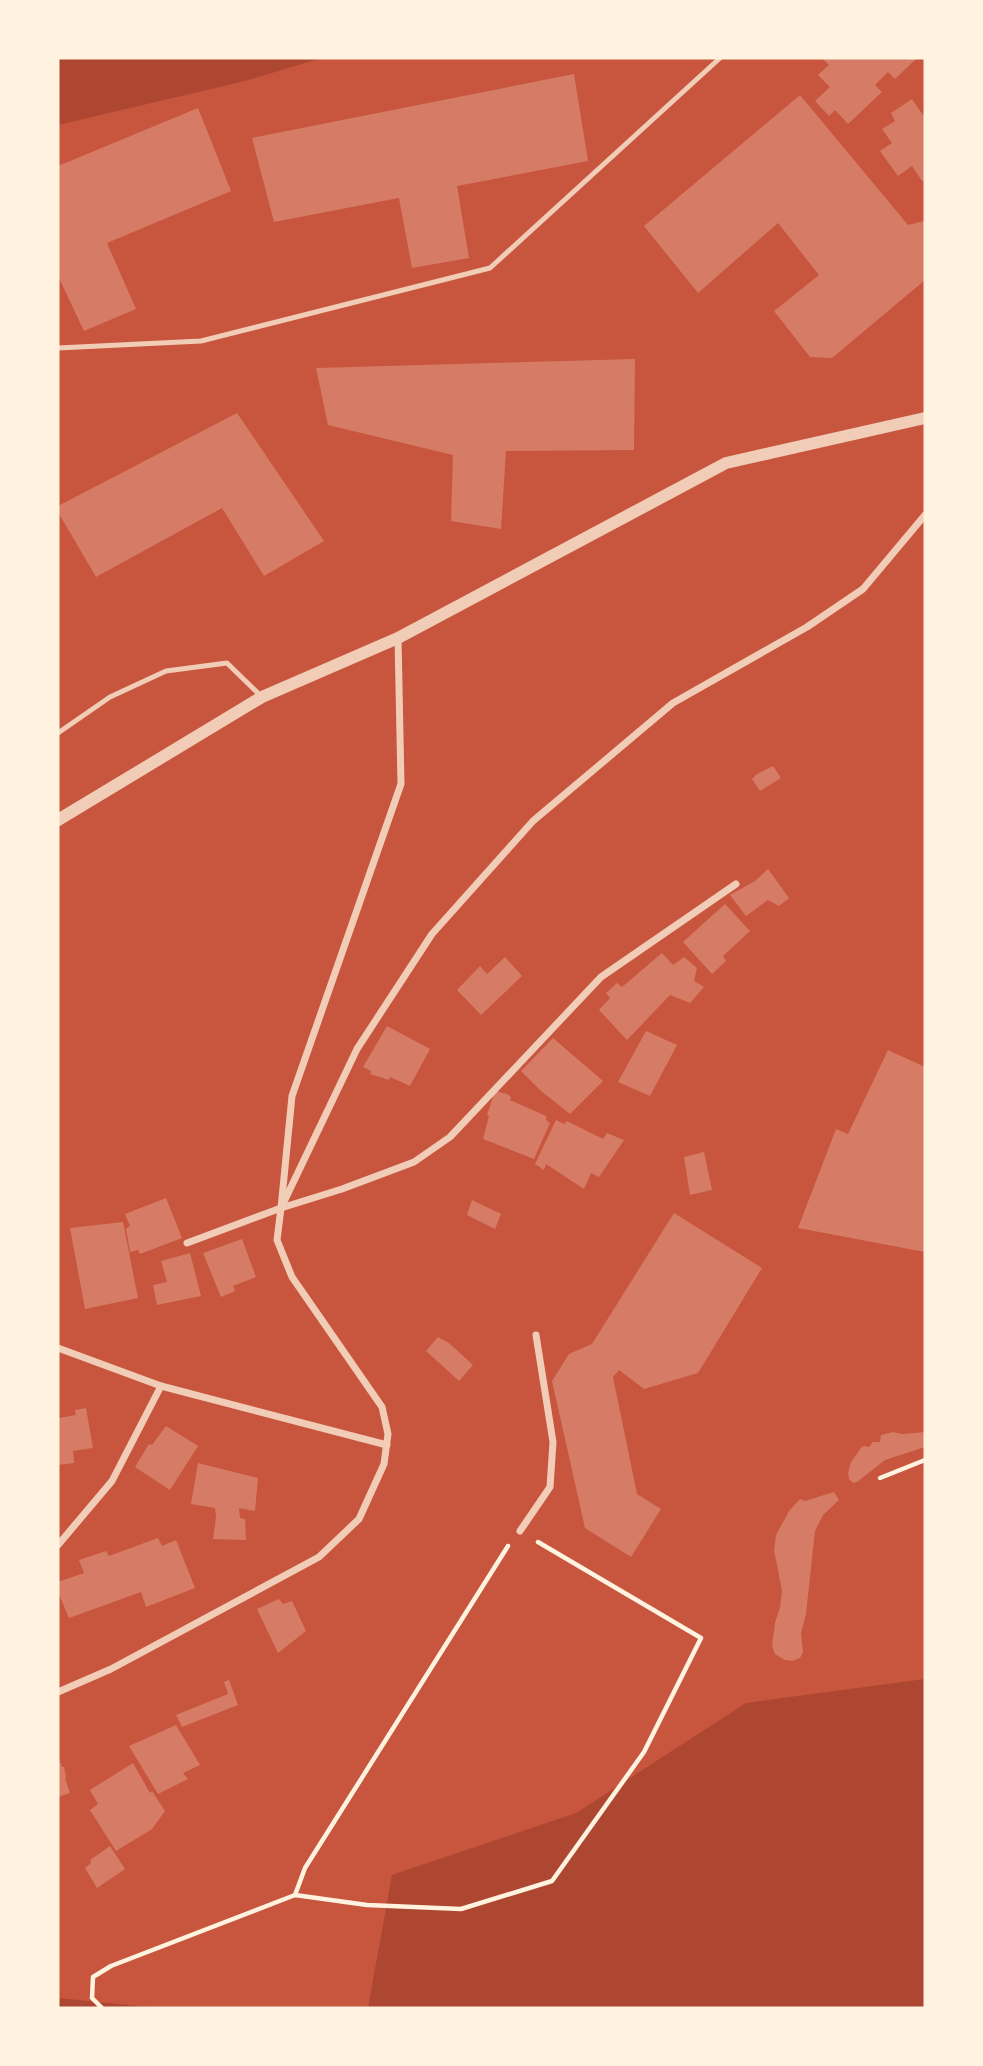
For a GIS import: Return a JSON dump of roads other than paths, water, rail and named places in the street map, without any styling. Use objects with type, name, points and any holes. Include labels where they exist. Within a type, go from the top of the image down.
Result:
[{"type":"street","points":[[58,820],[262,697],[398,638],[726,463],[925,418]]},
{"type":"street","points":[[281,1208],[357,1049],[432,933],[533,821],[673,703],[807,627],[863,589],[925,515]]},
{"type":"street","points":[[58,1692],[111,1669],[319,1557],[359,1520],[384,1464],[388,1434],[382,1407],[292,1277],[276,1240],[292,1096],[401,783],[398,638]]},
{"type":"street","points":[[187,1242],[414,1162],[450,1138],[601,977],[736,884]]},
{"type":"street","points":[[520,1531],[550,1487],[552,1442],[536,1335]]},
{"type":"street","points":[[58,1348],[161,1386],[387,1445]]},
{"type":"street","points":[[58,1545],[113,1481],[161,1386]]},
{"type":"lane","points":[[58,348],[201,341],[490,268],[720,58]]},
{"type":"lane","points":[[58,733],[110,697],[166,671],[227,663],[262,697]]}]
